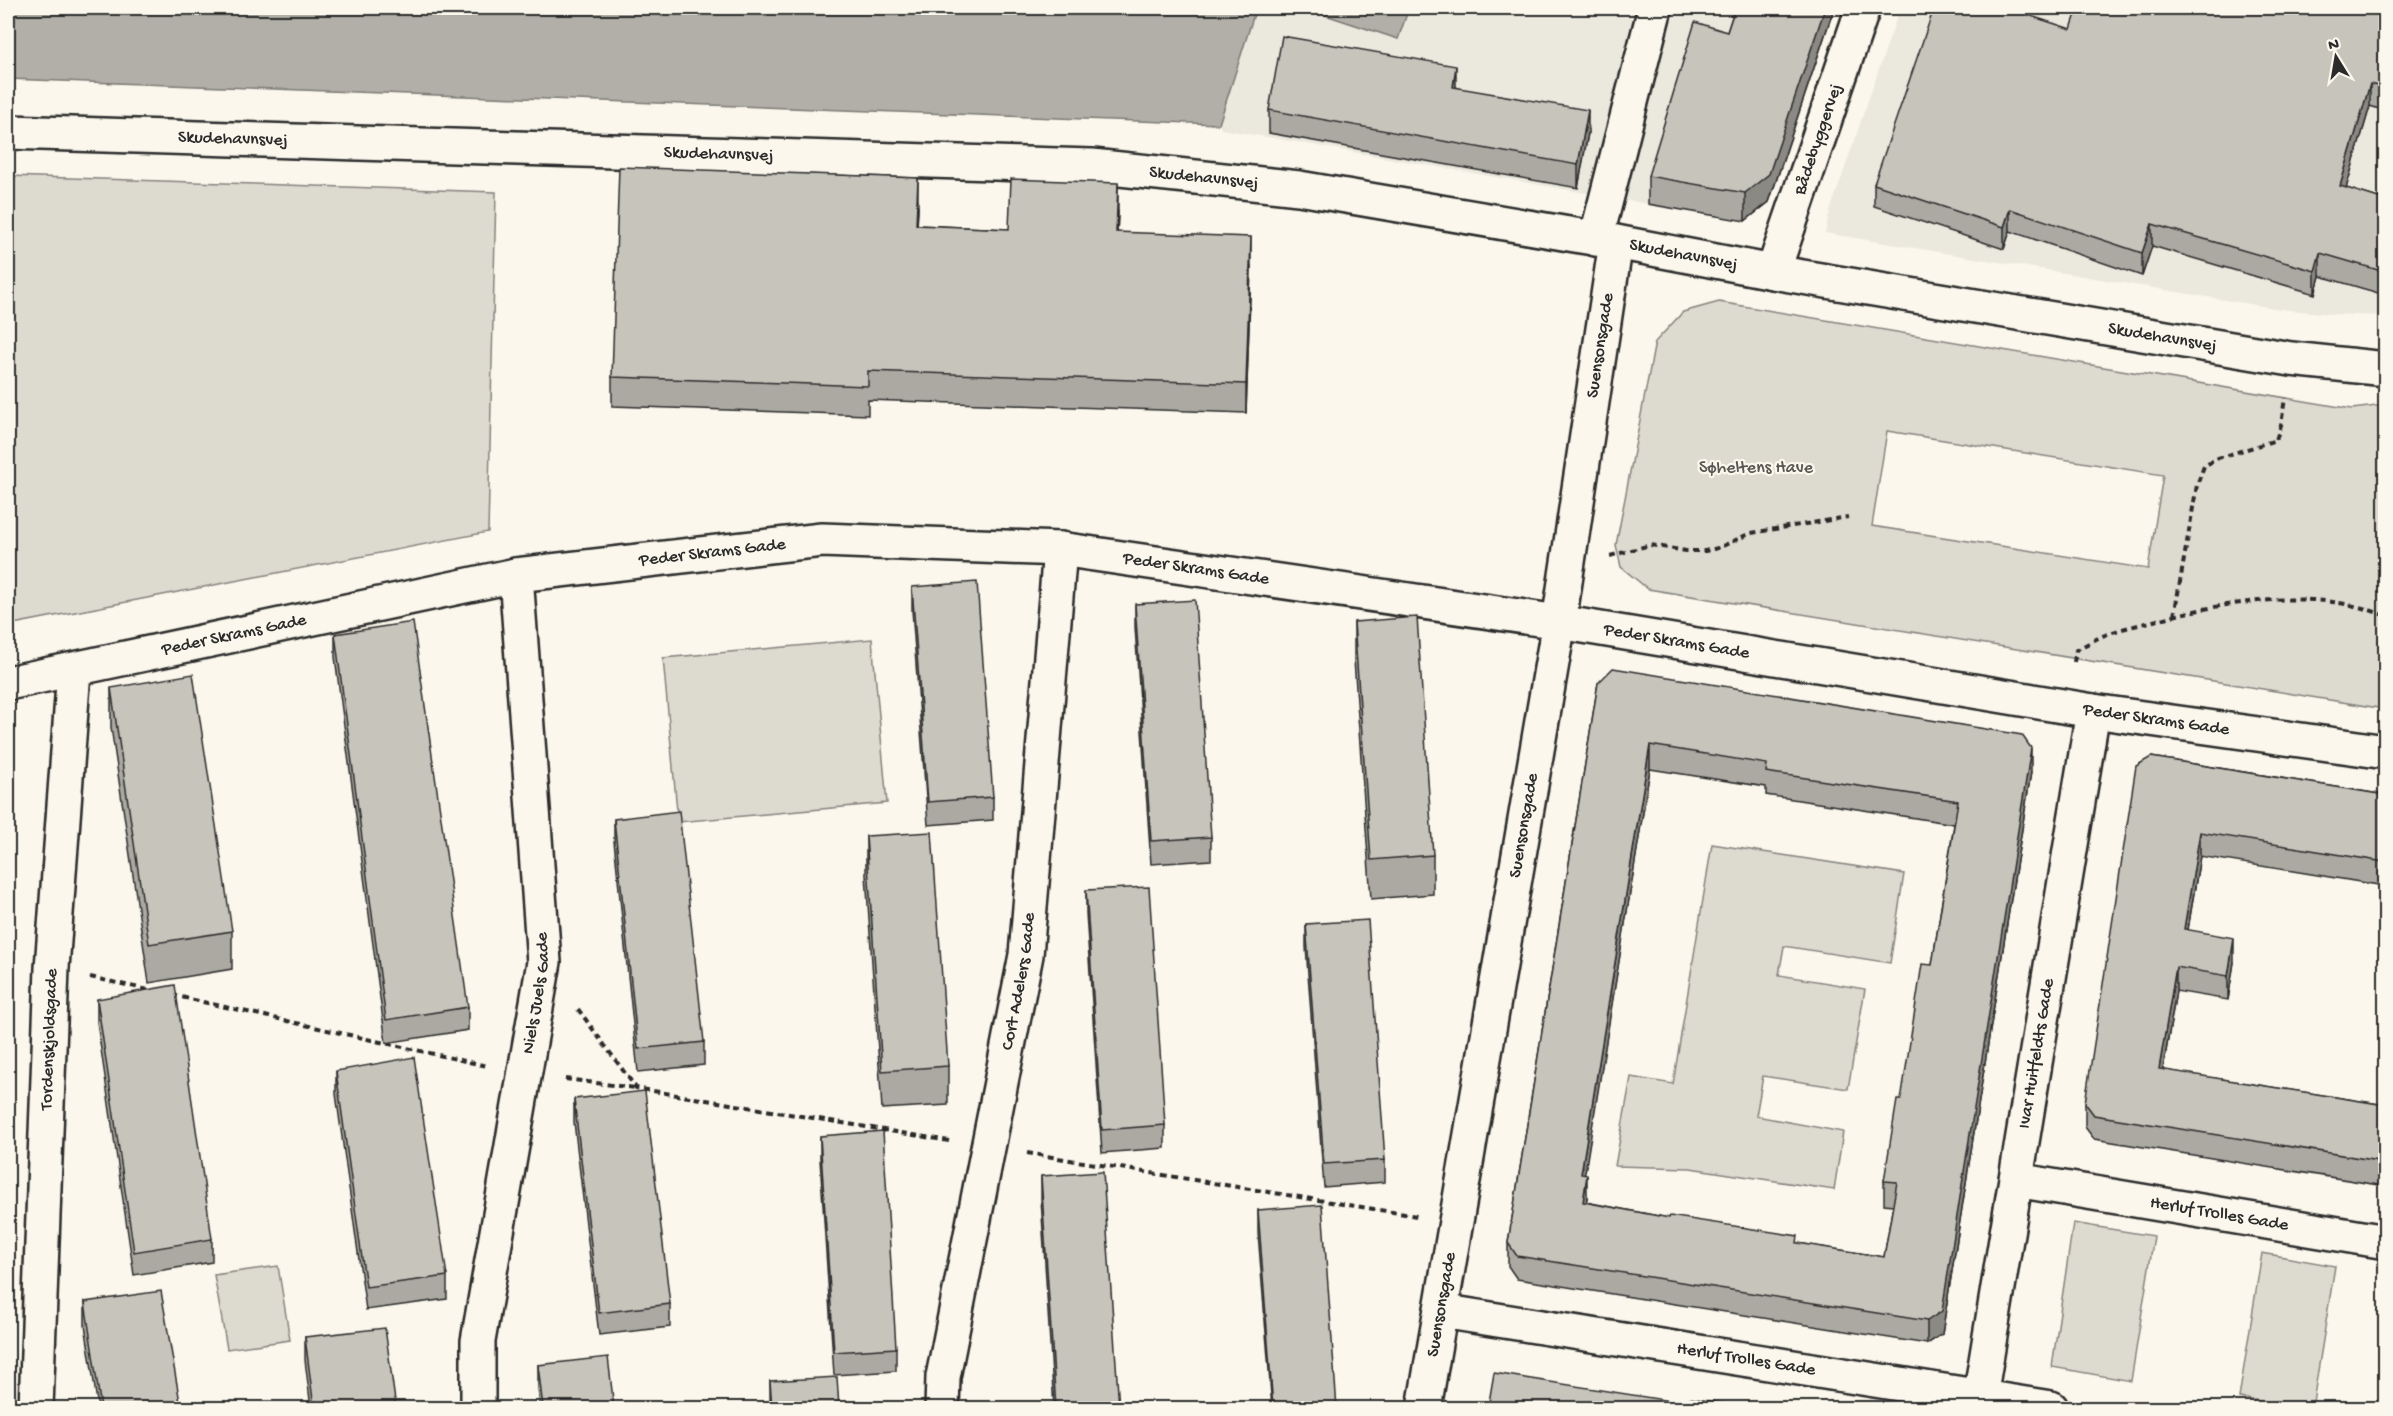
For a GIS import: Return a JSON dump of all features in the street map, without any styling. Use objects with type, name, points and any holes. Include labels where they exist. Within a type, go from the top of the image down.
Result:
[{"type":"street","name":"Suensonsgade","points":[[1424,1408],[1559,622],[1606,241],[1654,8]]},
{"type":"street","name":"Bådebyggervej","points":[[1773,272],[1863,8]]},
{"type":"street","name":"Skudehavnsvej","points":[[8,132],[1092,166],[1299,188],[1773,272],[2291,359],[2385,369]]},
{"type":"street","name":"Peder Skrams Gade","points":[[8,683],[516,575],[822,540],[1060,549],[1559,622],[2093,711],[2385,752]]},
{"type":"street","name":"Cort Adelers Gade","points":[[942,1408],[944,1377],[1026,955],[1060,549]]},
{"type":"street","name":"Niels Juels Gade","points":[[478,1408],[478,1341],[544,962],[516,575]]},
{"type":"street","name":"Tordenskjoldsgade","points":[[36,1408],[52,968],[74,669]]},
{"type":"street","name":"Ivar Huitfeldts Gade","points":[[1980,1397],[2093,711]]},
{"type":"street","name":"Herluf Trolles Gade","points":[[2016,1180],[2385,1242]]},
{"type":"street","name":"Herluf Trolles Gade","points":[[1441,1311],[2051,1408]]},
{"type":"path","points":[[2174,616],[2197,485],[2204,466],[2218,458],[2276,440],[2282,425],[2291,359]]},
{"type":"path","points":[[1568,560],[1605,558],[1650,545],[1686,551],[1705,551],[1718,548],[1751,533],[1848,517]]},
{"type":"path","points":[[2074,662],[2076,650],[2107,634],[2174,616],[2253,601],[2315,600],[2372,610],[2385,616]]},
{"type":"path","points":[[52,968],[156,992]]},
{"type":"path","points":[[167,994],[525,1074],[636,1088]]},
{"type":"shaded area","points":[[8,8],[1256,8],[1219,124],[8,79]]},
{"type":"shaded area","points":[[1256,8],[1304,8],[1398,39],[1409,8],[1834,8],[1769,202],[1745,221],[1221,129],[1219,124]]},
{"type":"shaded area","points":[[1304,8],[1409,8],[1398,39]]},
{"type":"shaded area","points":[[1900,8],[2260,8],[2187,256],[2315,293],[2370,106],[2385,111],[2385,189],[2376,219],[2385,223],[2385,316],[2279,309],[1825,233],[1830,211]]},
{"type":"green space","points":[[8,176],[496,192],[488,532],[8,625]]},
{"type":"green space","name":"Søheltens Have","points":[[1719,302],[2352,409],[2385,405],[2385,709],[1648,589],[1621,567],[1616,545],[1655,342],[1683,312]],"holes":[[[1887,431],[2163,475],[2148,569],[1872,526]]]},
{"type":"green space","points":[[872,639],[887,803],[678,822],[663,658]]},
{"type":"green space","points":[[1712,844],[1904,874],[1890,963],[1784,946],[1779,975],[1865,989],[1848,1089],[1763,1076],[1756,1116],[1843,1132],[1834,1190],[1690,1168],[1615,1166],[1631,1077],[1673,1084]]},
{"type":"green space","points":[[2073,1223],[2154,1236],[2131,1381],[2052,1367]]},
{"type":"green space","points":[[2262,1253],[2335,1266],[2312,1408],[2239,1398]]},
{"type":"green space","points":[[278,1266],[290,1340],[227,1349],[214,1275]]},
{"type":"building","points":[[1735,8],[1825,8],[1769,174],[1745,193],[1648,176],[1695,22],[1727,32]]},
{"type":"building","points":[[1934,8],[2006,8],[2071,29],[2078,8],[2385,8],[2385,88],[2370,84],[2340,186],[2385,200],[2385,272],[2320,253],[2315,271],[2152,224],[2142,253],[2010,209],[2004,227],[1874,184]]},
{"type":"building","points":[[1282,36],[1456,66],[1453,87],[1588,110],[1578,165],[1269,110]]},
{"type":"building","points":[[619,167],[918,178],[916,225],[1009,229],[1011,179],[1118,183],[1116,232],[1251,237],[1246,384],[868,371],[868,386],[612,377]]},
{"type":"building","points":[[977,582],[993,797],[928,802],[912,587]]},
{"type":"building","points":[[1195,600],[1211,837],[1151,841],[1135,604]]},
{"type":"building","points":[[1417,617],[1433,855],[1371,860],[1354,622]]},
{"type":"building","points":[[413,622],[468,1007],[386,1020],[335,634]]},
{"type":"building","points":[[1613,668],[2022,735],[2031,748],[1942,1311],[1927,1321],[1517,1256],[1508,1243],[1598,683]],"holes":[[[1650,745],[1767,764],[1766,772],[1958,801],[1932,965],[1922,964],[1901,1100],[1897,1100],[1884,1181],[1897,1182],[1884,1257],[1797,1243],[1798,1236],[1670,1216],[1669,1218],[1583,1202],[1587,1175],[1581,1174]]]},
{"type":"building","points":[[193,674],[232,931],[149,944],[111,688]]},
{"type":"building","points":[[2151,757],[2385,795],[2385,862],[2200,832],[2184,929],[2234,938],[2228,976],[2176,967],[2159,1069],[2385,1105],[2385,1162],[2094,1115],[2085,1103],[2136,766]]},
{"type":"building","points":[[8,766],[13,766],[8,885]]},
{"type":"building","points":[[679,811],[704,1042],[638,1049],[614,819]]},
{"type":"building","points":[[932,832],[948,1066],[882,1071],[866,836]]},
{"type":"building","points":[[1149,887],[1165,1125],[1102,1130],[1086,890]]},
{"type":"building","points":[[1368,920],[1385,1160],[1324,1164],[1306,924]]},
{"type":"building","points":[[175,985],[212,1239],[134,1252],[97,999]]},
{"type":"building","points":[[414,1057],[447,1276],[366,1287],[336,1071]]},
{"type":"building","points":[[645,1091],[670,1304],[599,1313],[574,1099]]},
{"type":"building","points":[[883,1131],[896,1348],[834,1352],[820,1136]]},
{"type":"building","points":[[1103,1172],[1119,1408],[1056,1408],[1041,1176]]},
{"type":"building","points":[[1322,1205],[1337,1408],[1273,1408],[1258,1210]]},
{"type":"building","points":[[161,1291],[181,1408],[101,1408],[85,1302]]},
{"type":"building","points":[[385,1328],[396,1408],[314,1408],[305,1337]]},
{"type":"building","points":[[608,1357],[614,1408],[543,1408],[538,1365]]},
{"type":"building","points":[[1494,1373],[1689,1404],[1690,1398],[1754,1408],[1488,1408]]},
{"type":"building","points":[[837,1377],[839,1408],[772,1408],[770,1381]]}]
